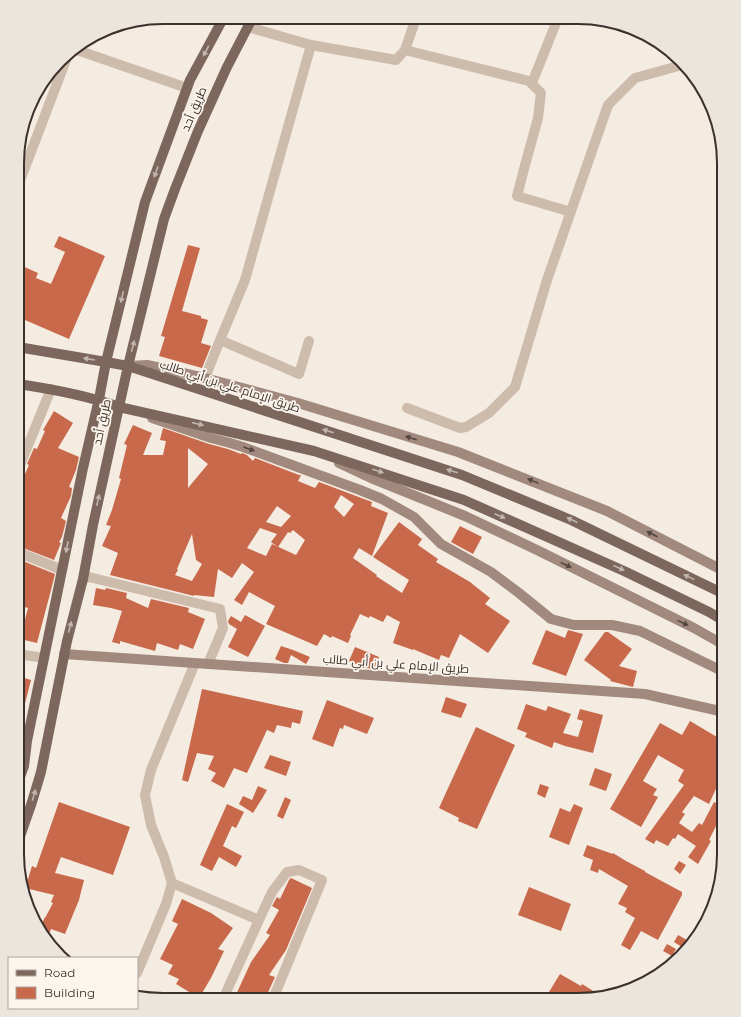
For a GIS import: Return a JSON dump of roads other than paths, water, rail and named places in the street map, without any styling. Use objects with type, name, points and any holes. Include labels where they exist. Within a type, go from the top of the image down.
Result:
[{"type":"main road","name":"طريق أحد","points":[[24,766],[27,741],[83,468],[106,362],[145,202],[190,80],[220,24]]},
{"type":"main road","name":"طريق أحد","points":[[24,825],[41,772],[64,654],[83,579],[93,525],[128,366],[164,219],[198,131],[227,67],[249,24]]},
{"type":"main road","name":"طريق الإمام علي بن أبي طالب","points":[[24,348],[128,366],[462,475],[571,520],[717,591]]},
{"type":"main road","points":[[24,385],[99,399],[119,407],[314,451],[464,500],[624,570],[717,616]]},
{"type":"street","points":[[255,24],[310,45],[396,60],[405,50],[414,24]]},
{"type":"street","points":[[532,83],[556,24]]},
{"type":"street","points":[[205,378],[245,280],[310,45]]},
{"type":"street","points":[[405,50],[529,80],[541,94],[538,118],[517,196],[571,212]]},
{"type":"street","points":[[81,51],[188,88]]},
{"type":"street","points":[[24,170],[64,65]]},
{"type":"street","points":[[408,408],[460,428],[466,428],[490,413],[515,387],[547,280],[608,105],[635,78],[677,66]]},
{"type":"street","points":[[220,340],[299,374],[309,340]]},
{"type":"street","points":[[128,366],[147,365],[205,378],[298,403],[458,452],[607,511],[717,567]]},
{"type":"street","points":[[24,455],[51,389]]},
{"type":"street","points":[[119,407],[211,438],[243,447],[360,490],[382,500],[414,517],[441,544],[491,572],[519,593],[550,620],[574,625],[612,625],[640,631],[717,669]]},
{"type":"street","points":[[314,451],[371,478],[465,516],[694,628],[717,641]]},
{"type":"street","points":[[24,554],[62,570]]},
{"type":"street","points":[[83,579],[89,577],[220,609],[223,628],[208,664]]},
{"type":"street","name":"طريق الإمام علي بن أبي طالب","points":[[64,654],[645,694],[717,710]]},
{"type":"street","points":[[24,655],[44,658]]},
{"type":"street","points":[[138,971],[166,904],[172,883],[164,857],[151,825],[145,795],[151,770],[195,663]]},
{"type":"street","points":[[226,993],[272,892],[287,872],[299,870],[322,880],[275,993]]},
{"type":"street","points":[[172,883],[259,920]]}]
